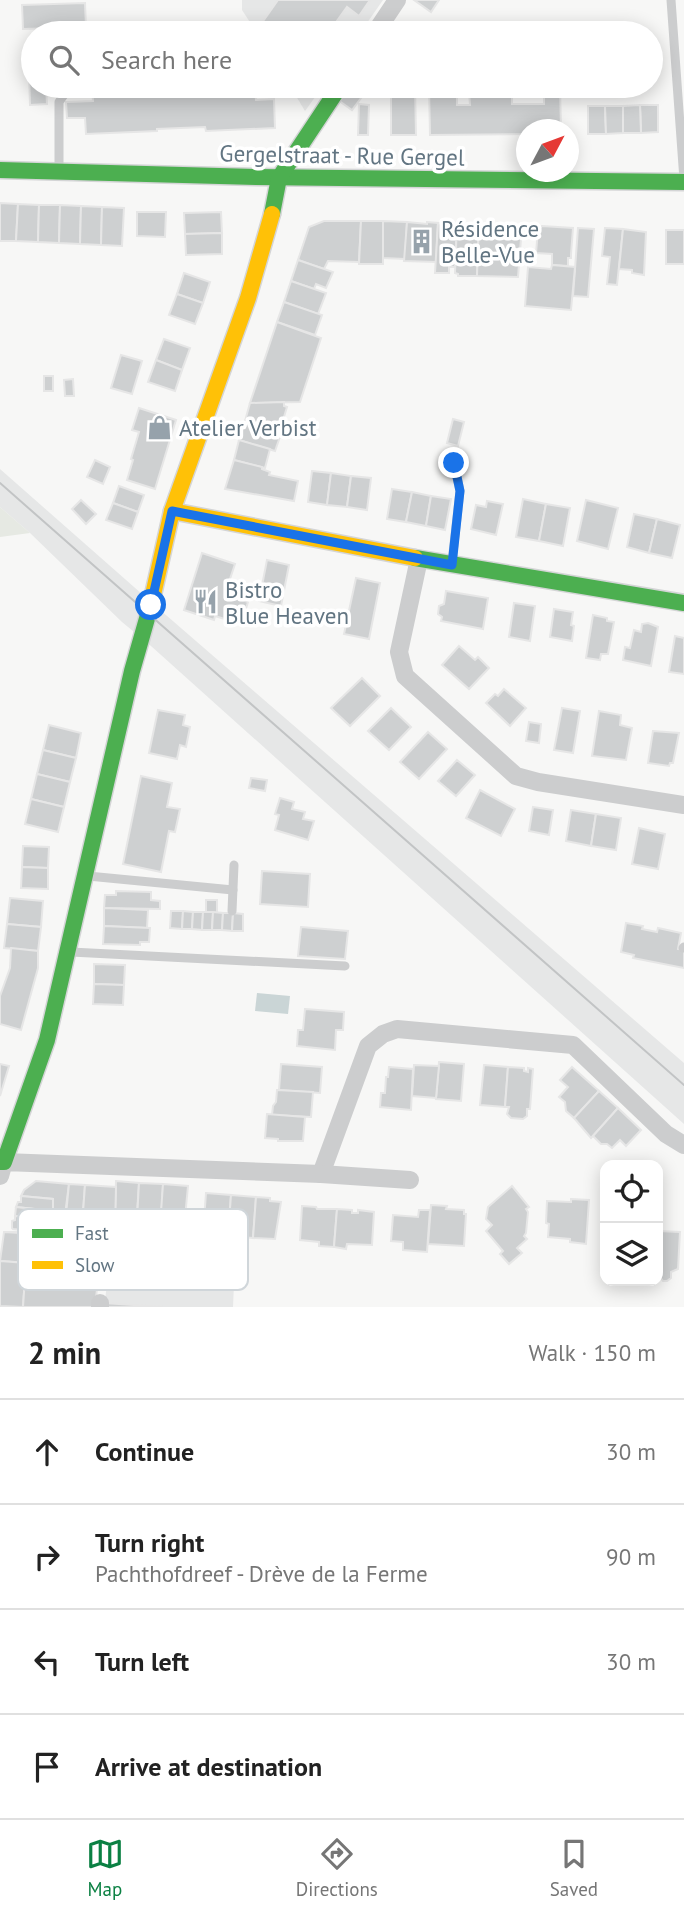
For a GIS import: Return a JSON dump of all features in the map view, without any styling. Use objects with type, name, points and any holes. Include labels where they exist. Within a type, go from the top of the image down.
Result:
[{"type":"street","points":[[382,21],[397,0]]},
{"type":"street","points":[[332,98],[279,178],[274,209],[248,298],[172,511],[151,605],[132,671],[47,1040],[1,1166],[321,1174],[410,1180]]},
{"type":"street","name":"Gergelstraat - Rue Gergel","points":[[0,170],[279,178],[684,182]]},
{"type":"street","points":[[172,511],[452,565],[684,603]]},
{"type":"street","points":[[419,559],[399,652],[405,676],[516,776],[538,782],[684,805]]},
{"type":"street","points":[[321,1174],[368,1046],[383,1034],[397,1029],[573,1045],[666,1134],[684,1145]]},
{"type":"lane","points":[[671,0],[684,182]]},
{"type":"lane","points":[[59,172],[59,102],[62,98]]},
{"type":"lane","points":[[452,565],[460,491],[454,463],[456,453]]},
{"type":"lane","points":[[232,911],[234,865]]},
{"type":"lane","points":[[85,876],[233,890]]},
{"type":"lane","points":[[68,952],[345,966]]},
{"type":"shaded area","points":[[242,0],[383,0],[368,21],[249,21],[242,10]]},
{"type":"shaded area","points":[[297,98],[314,98],[305,111]]},
{"type":"shaded area","points":[[0,469],[684,1063],[684,1124],[122,622],[0,507]]},
{"type":"shaded area","points":[[0,507],[30,533],[0,537]]},
{"type":"shaded area","points":[[257,993],[290,996],[288,1014],[255,1011]]},
{"type":"shaded area","points":[[106,1290],[234,1290],[233,1307],[104,1307]]},
{"type":"building","points":[[278,0],[370,0],[359,16],[347,7],[337,21],[263,21]]},
{"type":"building","points":[[414,0],[439,0],[431,12]]},
{"type":"building","points":[[85,3],[86,21],[23,21],[22,5]]},
{"type":"building","points":[[30,98],[47,98],[47,104],[30,105]]},
{"type":"building","points":[[93,98],[274,99],[275,128],[206,131],[205,127],[86,134],[85,118],[67,118],[66,102],[93,101]]},
{"type":"building","points":[[339,98],[361,98],[352,110],[338,100]]},
{"type":"building","points":[[391,98],[415,98],[416,135],[391,135]]},
{"type":"building","points":[[429,98],[457,98],[457,105],[470,105],[469,98],[512,98],[512,104],[544,104],[544,98],[560,98],[561,119],[516,119],[516,134],[430,135]]},
{"type":"building","points":[[359,104],[369,105],[368,135],[358,135]]},
{"type":"building","points":[[640,105],[658,105],[658,132],[641,133]]},
{"type":"building","points":[[640,105],[641,133],[623,133],[623,106]]},
{"type":"building","points":[[588,106],[605,106],[606,134],[588,134]]},
{"type":"building","points":[[605,106],[623,106],[623,133],[606,134]]},
{"type":"building","points":[[0,203],[18,204],[16,241],[0,241]]},
{"type":"building","points":[[18,204],[39,205],[38,242],[16,241]]},
{"type":"building","points":[[39,205],[60,205],[59,243],[38,242]]},
{"type":"building","points":[[60,205],[81,206],[80,244],[59,243]]},
{"type":"building","points":[[81,206],[102,207],[101,245],[80,244]]},
{"type":"building","points":[[102,207],[124,208],[122,246],[101,245]]},
{"type":"building","points":[[137,212],[166,212],[165,237],[137,236]]},
{"type":"building","points":[[221,212],[222,233],[185,234],[184,213]]},
{"type":"building","points":[[324,221],[361,221],[359,262],[328,261],[324,269],[298,260],[309,227]]},
{"type":"building","points":[[361,221],[383,221],[383,264],[359,264]]},
{"type":"building","points":[[383,221],[407,222],[405,259],[383,258]]},
{"type":"building","name":"Résidence Belle-Vue","points":[[407,222],[438,223],[436,262],[404,261]]},
{"type":"building","points":[[438,223],[457,224],[455,267],[449,267],[449,273],[435,273]]},
{"type":"building","points":[[457,224],[479,224],[477,276],[458,276],[455,273]]},
{"type":"building","points":[[479,224],[522,226],[518,277],[477,276]]},
{"type":"building","points":[[542,226],[573,228],[568,266],[552,265],[552,254],[536,253],[538,230]]},
{"type":"building","points":[[578,228],[594,229],[588,297],[573,296]]},
{"type":"building","points":[[605,228],[623,229],[617,285],[607,284],[610,257],[602,256]]},
{"type":"building","points":[[623,229],[646,232],[644,275],[619,269]]},
{"type":"building","points":[[666,230],[684,230],[684,264],[666,264]]},
{"type":"building","points":[[222,233],[222,254],[186,255],[185,234]]},
{"type":"building","points":[[298,260],[333,272],[326,288],[316,284],[314,289],[291,281]]},
{"type":"building","points":[[552,265],[575,267],[571,310],[525,306],[528,267],[551,269]]},
{"type":"building","points":[[184,273],[210,282],[203,303],[177,294]]},
{"type":"building","points":[[291,281],[326,293],[318,314],[284,302]]},
{"type":"building","points":[[177,294],[203,303],[195,324],[169,315]]},
{"type":"building","points":[[284,302],[322,315],[315,335],[277,322]]},
{"type":"building","points":[[277,322],[321,338],[300,402],[250,403]]},
{"type":"building","points":[[164,339],[190,348],[182,370],[156,360]]},
{"type":"building","points":[[121,355],[142,361],[132,394],[111,388]]},
{"type":"building","points":[[156,360],[182,370],[175,391],[148,382]]},
{"type":"building","points":[[44,376],[53,376],[53,391],[44,391]]},
{"type":"building","points":[[73,379],[74,396],[65,396],[64,380]]},
{"type":"building","points":[[284,402],[287,407],[280,430],[245,421],[250,403]]},
{"type":"building","points":[[139,408],[176,420],[155,489],[127,480],[139,432],[132,430]]},
{"type":"building","points":[[453,419],[464,422],[458,446],[447,443]]},
{"type":"building","points":[[245,421],[282,431],[275,451],[239,440]]},
{"type":"building","points":[[239,440],[270,449],[265,468],[234,460]]},
{"type":"building","points":[[95,460],[110,467],[103,484],[87,477]]},
{"type":"building","points":[[234,460],[262,467],[270,472],[269,475],[298,481],[294,501],[225,489]]},
{"type":"building","points":[[312,471],[331,473],[327,505],[308,502]]},
{"type":"building","points":[[331,473],[351,476],[347,507],[327,505]]},
{"type":"building","points":[[351,476],[371,478],[367,510],[347,507]]},
{"type":"building","points":[[119,486],[144,495],[138,512],[113,503]]},
{"type":"building","points":[[392,489],[412,492],[406,522],[387,519]]},
{"type":"building","points":[[412,492],[431,496],[426,526],[406,522]]},
{"type":"building","points":[[431,496],[451,499],[445,530],[426,526]]},
{"type":"building","points":[[523,499],[546,504],[539,541],[516,537]]},
{"type":"building","points":[[81,500],[96,514],[86,524],[72,509]]},
{"type":"building","points":[[586,500],[618,508],[608,549],[577,541]]},
{"type":"building","points":[[487,501],[503,504],[496,535],[471,529],[476,505],[486,507]]},
{"type":"building","points":[[113,503],[138,512],[132,529],[106,520]]},
{"type":"building","points":[[546,504],[570,508],[563,546],[539,541]]},
{"type":"building","points":[[634,514],[657,519],[649,553],[627,547]]},
{"type":"building","points":[[657,519],[680,525],[672,558],[649,553]]},
{"type":"building","points":[[202,553],[235,564],[225,594],[248,602],[241,624],[215,616],[214,620],[184,610]]},
{"type":"building","points":[[267,560],[289,565],[281,606],[259,601]]},
{"type":"building","points":[[356,578],[380,583],[369,639],[344,634]]},
{"type":"building","points":[[446,591],[488,598],[483,629],[441,621],[439,606],[444,604]]},
{"type":"building","points":[[514,603],[535,606],[530,641],[509,637]]},
{"type":"building","points":[[554,609],[573,612],[572,641],[550,637]]},
{"type":"building","points":[[593,615],[614,622],[608,654],[601,654],[600,660],[586,658]]},
{"type":"building","points":[[642,624],[658,627],[651,666],[623,660],[625,647],[630,648],[634,630],[641,632]]},
{"type":"building","points":[[675,636],[684,638],[684,674],[669,672]]},
{"type":"building","points":[[459,646],[475,660],[478,657],[489,668],[469,689],[442,665]]},
{"type":"building","points":[[362,678],[380,696],[350,726],[331,708]]},
{"type":"building","points":[[504,689],[526,708],[510,726],[486,703]]},
{"type":"building","points":[[391,708],[411,727],[389,750],[368,731]]},
{"type":"building","points":[[562,708],[580,711],[573,753],[554,750]]},
{"type":"building","points":[[158,710],[185,715],[183,725],[190,727],[186,747],[180,745],[177,759],[149,753]]},
{"type":"building","points":[[599,711],[621,715],[620,725],[632,728],[626,760],[592,756]]},
{"type":"building","points":[[529,722],[541,724],[539,743],[526,741]]},
{"type":"building","points":[[49,725],[81,733],[76,758],[43,750]]},
{"type":"building","points":[[653,731],[679,733],[673,763],[669,766],[648,763]]},
{"type":"building","points":[[428,732],[447,749],[419,779],[400,762]]},
{"type":"building","points":[[43,750],[76,758],[70,782],[37,774]]},
{"type":"building","points":[[457,760],[475,775],[456,796],[438,781]]},
{"type":"building","points":[[37,774],[70,782],[64,807],[31,799]]},
{"type":"building","points":[[141,776],[172,783],[167,807],[180,809],[175,832],[169,831],[161,872],[123,864]]},
{"type":"building","points":[[251,778],[267,780],[265,791],[249,788]]},
{"type":"building","points":[[480,790],[515,809],[501,836],[466,818]]},
{"type":"building","points":[[280,798],[294,802],[292,809],[305,812],[303,819],[314,821],[308,840],[275,830],[279,815],[275,814]]},
{"type":"building","points":[[31,799],[64,807],[58,832],[25,824]]},
{"type":"building","points":[[533,807],[553,810],[549,835],[529,831]]},
{"type":"building","points":[[571,810],[596,814],[591,846],[566,841]]},
{"type":"building","points":[[596,814],[621,818],[616,850],[591,846]]},
{"type":"building","points":[[639,828],[665,834],[658,869],[632,864]]},
{"type":"building","points":[[23,846],[49,847],[48,868],[22,867]]},
{"type":"building","points":[[22,867],[48,868],[48,889],[21,888]]},
{"type":"building","points":[[262,871],[310,874],[308,907],[260,904]]},
{"type":"building","points":[[116,891],[151,892],[151,900],[160,901],[160,909],[104,908],[105,895],[116,895]]},
{"type":"building","points":[[10,898],[43,901],[41,927],[7,924]]},
{"type":"building","points":[[206,900],[217,900],[217,913],[206,912]]},
{"type":"building","points":[[104,908],[148,910],[147,928],[104,926]]},
{"type":"building","points":[[171,911],[183,911],[182,929],[170,928]]},
{"type":"building","points":[[183,911],[193,912],[192,929],[182,929]]},
{"type":"building","points":[[193,912],[203,912],[202,930],[192,929]]},
{"type":"building","points":[[203,912],[213,912],[212,930],[202,930]]},
{"type":"building","points":[[213,912],[223,913],[222,930],[212,930]]},
{"type":"building","points":[[223,913],[233,913],[232,931],[222,930]]},
{"type":"building","points":[[233,913],[243,914],[243,931],[232,931]]},
{"type":"building","points":[[626,923],[657,932],[658,928],[681,933],[678,949],[684,950],[684,968],[633,958],[634,955],[621,952]]},
{"type":"building","points":[[7,924],[41,927],[38,951],[4,948]]},
{"type":"building","points":[[104,926],[150,928],[149,942],[140,942],[140,945],[103,944]]},
{"type":"building","points":[[301,927],[348,931],[345,959],[298,956]]},
{"type":"building","points":[[11,948],[38,951],[38,968],[21,1030],[0,1024],[0,996],[10,968]]},
{"type":"building","points":[[94,964],[125,965],[124,985],[94,984]]},
{"type":"building","points":[[94,984],[124,985],[123,1005],[93,1004]]},
{"type":"building","points":[[305,1009],[344,1012],[343,1030],[336,1030],[335,1050],[297,1046],[298,1030],[303,1030]]},
{"type":"building","points":[[439,1062],[464,1064],[461,1101],[436,1099]]},
{"type":"building","points":[[0,1064],[9,1066],[0,1096]]},
{"type":"building","points":[[281,1064],[322,1067],[320,1093],[279,1090]]},
{"type":"building","points":[[414,1065],[439,1066],[436,1098],[412,1096]]},
{"type":"building","points":[[484,1065],[508,1067],[505,1107],[480,1105]]},
{"type":"building","points":[[389,1067],[413,1069],[411,1110],[380,1107]]},
{"type":"building","points":[[508,1067],[524,1068],[524,1071],[528,1072],[528,1068],[533,1069],[530,1109],[527,1109],[527,1116],[523,1119],[511,1118],[507,1114],[509,1107],[505,1107]]},
{"type":"building","points":[[572,1067],[599,1091],[574,1118],[566,1111],[565,1102],[559,1097],[568,1087],[560,1080]]},
{"type":"building","points":[[277,1090],[313,1092],[311,1117],[272,1115]]},
{"type":"building","points":[[599,1091],[618,1108],[591,1138],[574,1118]]},
{"type":"building","points":[[618,1108],[641,1130],[626,1146],[620,1140],[612,1148],[601,1144],[593,1136]]},
{"type":"building","points":[[267,1114],[305,1117],[303,1141],[265,1138]]},
{"type":"building","points":[[36,1181],[69,1184],[66,1209],[53,1209],[53,1199],[21,1196],[24,1190]]},
{"type":"building","points":[[116,1181],[139,1183],[137,1209],[115,1209]]},
{"type":"building","points":[[139,1183],[163,1184],[162,1209],[138,1209]]},
{"type":"building","points":[[69,1184],[85,1185],[83,1209],[67,1209]]},
{"type":"building","points":[[163,1184],[188,1186],[186,1209],[161,1209]]},
{"type":"building","points":[[85,1185],[116,1187],[115,1209],[83,1209]]},
{"type":"building","points":[[512,1186],[529,1207],[526,1209],[528,1212],[524,1236],[527,1239],[517,1248],[522,1253],[509,1264],[500,1254],[503,1251],[486,1231],[492,1225],[486,1219],[488,1207]]},
{"type":"building","points":[[206,1193],[231,1195],[230,1209],[205,1209]]},
{"type":"building","points":[[231,1195],[256,1197],[253,1238],[248,1238],[248,1209],[230,1209]]},
{"type":"building","points":[[21,1196],[53,1199],[53,1209],[16,1207],[18,1202],[21,1202]]},
{"type":"building","points":[[256,1197],[281,1202],[275,1239],[253,1238]]},
{"type":"building","points":[[571,1199],[589,1200],[586,1244],[548,1237],[547,1201],[571,1202]]},
{"type":"building","points":[[431,1205],[464,1210],[464,1246],[428,1244]]},
{"type":"building","points":[[302,1206],[337,1209],[334,1247],[300,1240]]},
{"type":"building","points":[[16,1207],[34,1209],[18,1209],[18,1216],[15,1216]]},
{"type":"building","points":[[337,1209],[352,1210],[352,1213],[358,1213],[358,1210],[374,1212],[372,1245],[347,1244],[346,1249],[334,1247]]},
{"type":"building","points":[[419,1210],[430,1210],[427,1252],[403,1250],[403,1242],[391,1241],[393,1215],[418,1217]]},
{"type":"building","points":[[15,1216],[18,1216],[18,1230],[12,1228],[12,1221]]},
{"type":"building","points":[[663,1231],[680,1232],[678,1269],[671,1272],[671,1278],[663,1281]]},
{"type":"building","points":[[4,1232],[18,1233],[18,1262],[0,1261]]},
{"type":"building","points":[[0,1261],[18,1262],[18,1290],[24,1290],[23,1307],[0,1306]]},
{"type":"building","points":[[24,1290],[97,1290],[95,1307],[23,1307]]},
{"type":"building","points":[[104,1303],[163,1307],[104,1307]]},
{"type":"tram line","points":[[0,483],[684,1085]]},
{"type":"traffic: fast","points":[[272,214],[279,178],[332,98]]},
{"type":"traffic: fast","points":[[0,170],[256,177],[684,182]]},
{"type":"traffic: fast","points":[[415,558],[684,603]]},
{"type":"traffic: fast","points":[[0,1162],[4,1162],[47,1040],[132,671],[150,608]]},
{"type":"traffic: slow","points":[[150,608],[172,511],[248,298],[272,214]]},
{"type":"traffic: slow","points":[[172,511],[415,558]]},
{"type":"place","name":"Résidence Belle-Vue","points":[[421,241]]},
{"type":"place","name":"Atelier Verbist","points":[[159,427]]},
{"type":"place","name":"Bistro Blue Heaven","points":[[205,602]]},
{"type":"route","points":[[151,605],[172,511],[452,565],[460,491],[454,463]]}]
